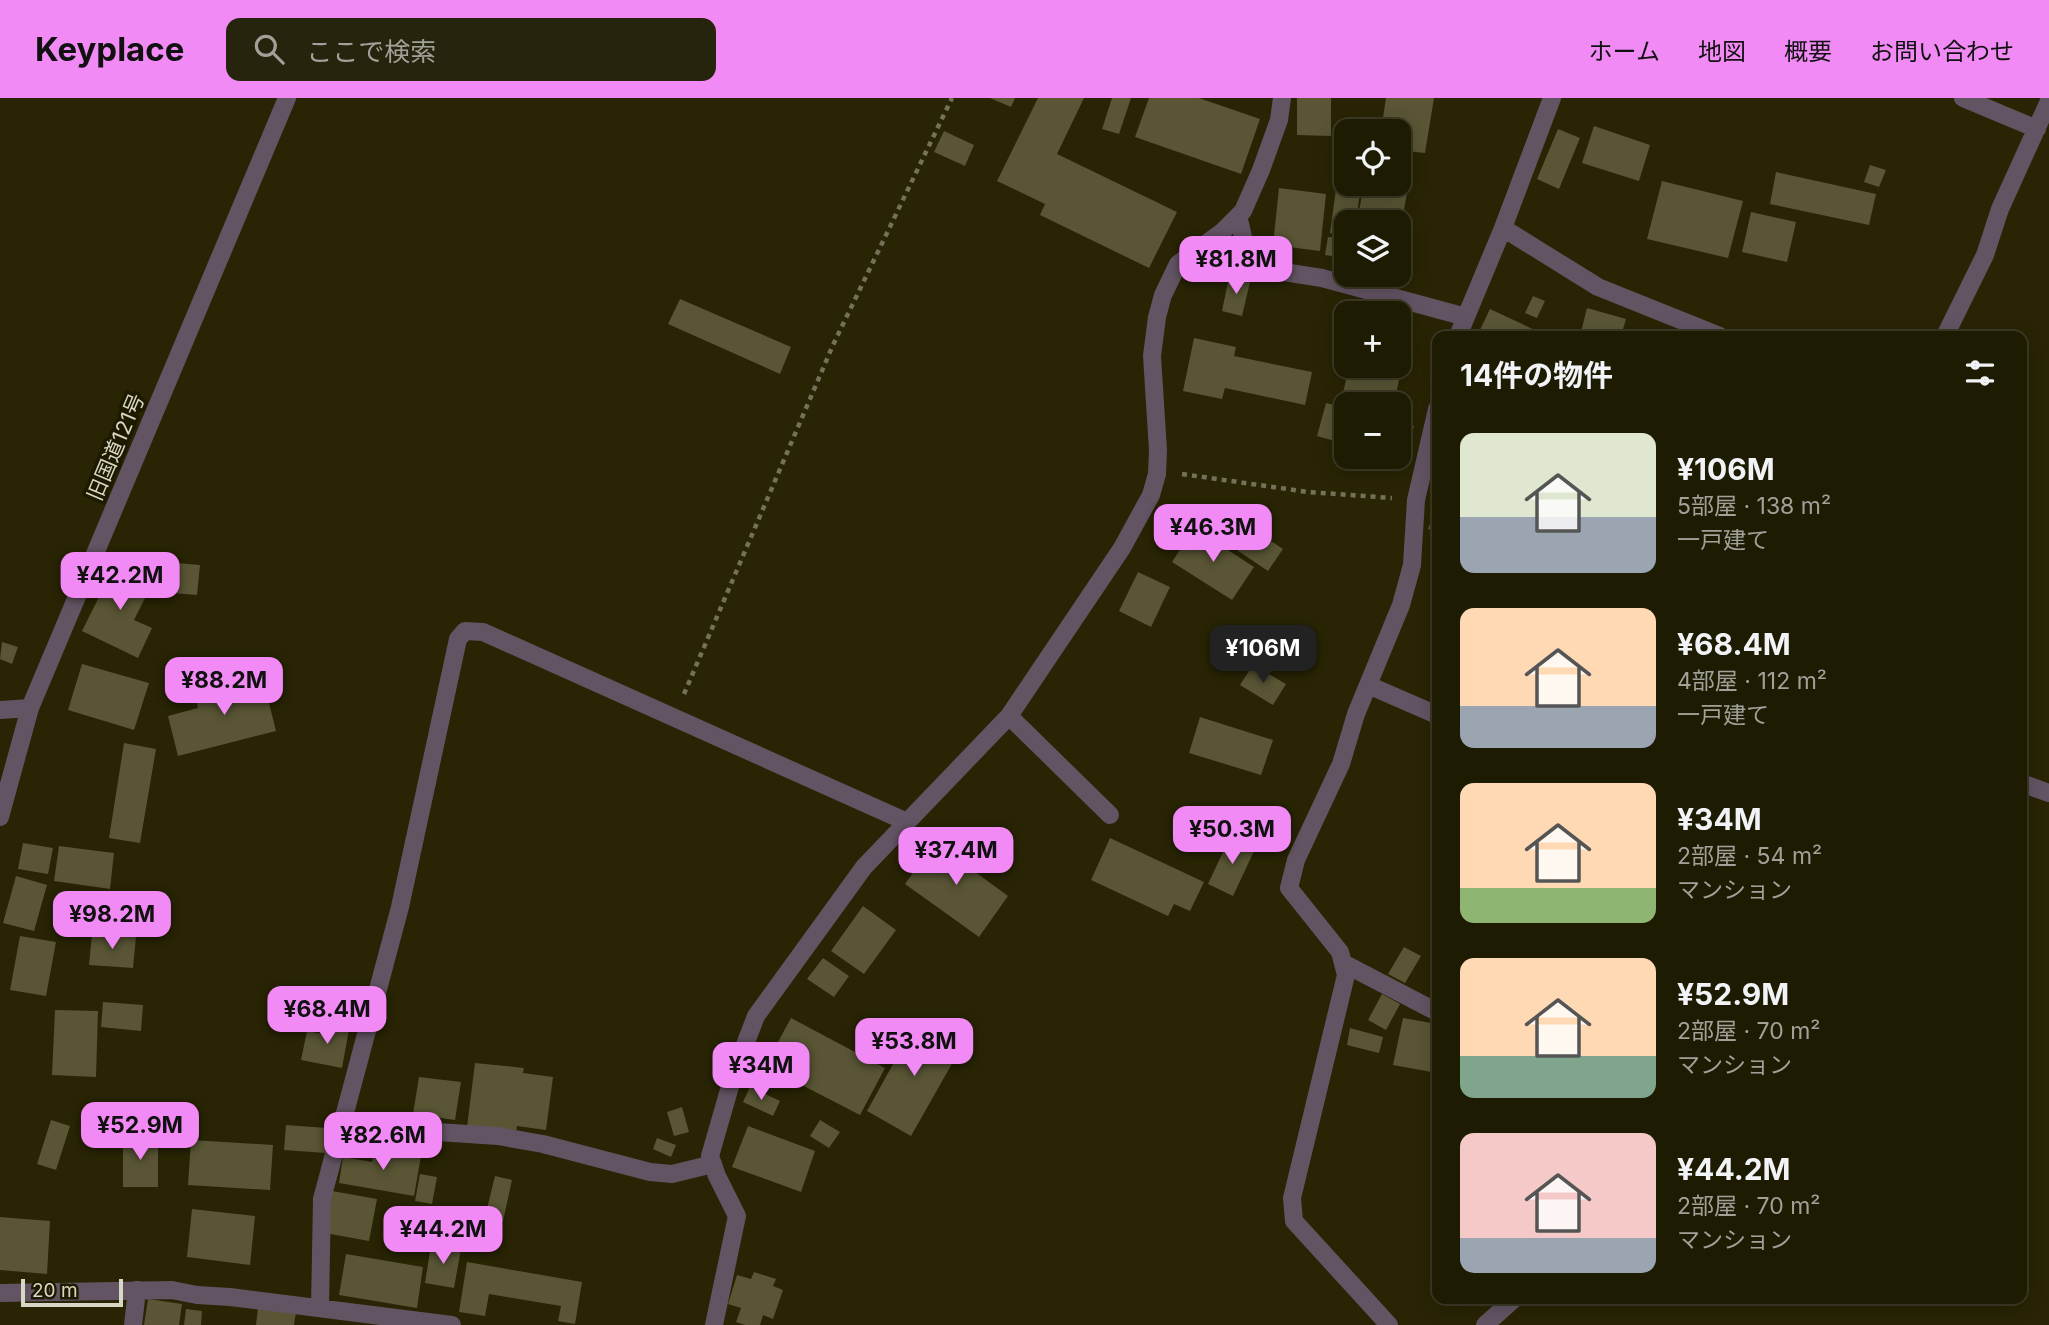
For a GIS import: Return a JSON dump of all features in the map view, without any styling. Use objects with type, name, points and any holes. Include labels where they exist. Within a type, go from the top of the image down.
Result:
[{"type":"street","name":"旧国道121号","points":[[0,817],[30,708],[287,98]]},
{"type":"street","points":[[714,1325],[737,1216],[710,1156],[733,1076],[756,1016],[864,867],[1009,716],[1122,548],[1151,495],[1157,469],[1152,356],[1163,295],[1178,264],[1223,232],[1243,211],[1279,120],[1282,98]]},
{"type":"street","points":[[1460,331],[1503,228],[1552,98]]},
{"type":"street","points":[[1963,98],[2037,129]]},
{"type":"street","points":[[1947,331],[1985,255],[2000,209],[2049,101]]},
{"type":"street","points":[[1238,217],[1245,255],[1252,267],[1322,278],[1466,317]]},
{"type":"street","points":[[1503,228],[1598,287],[1708,331]]},
{"type":"street","points":[[1389,1325],[1294,1222],[1292,1198],[1346,975],[1340,952],[1289,888],[1296,860],[1341,764],[1356,714],[1401,605],[1412,565],[1416,500],[1432,431]]},
{"type":"street","points":[[320,1308],[322,1199],[401,907],[458,639],[465,631],[483,632],[907,822]]},
{"type":"street","points":[[1368,685],[1432,713]]},
{"type":"street","points":[[0,710],[30,708]]},
{"type":"street","points":[[1009,716],[1110,815]]},
{"type":"street","points":[[2027,785],[2049,793]]},
{"type":"street","points":[[1343,963],[1432,1009]]},
{"type":"street","points":[[341,1122],[392,1129],[498,1136],[543,1144],[650,1172],[672,1174],[713,1164]]},
{"type":"street","points":[[133,1325],[137,1290]]},
{"type":"street","points":[[0,1293],[172,1290],[452,1325]]},
{"type":"street","points":[[1485,1325],[1508,1304]]},
{"type":"path","points":[[674,718],[832,345],[952,98]]},
{"type":"path","points":[[1157,469],[1229,483],[1365,498],[1416,500]]},
{"type":"building","points":[[990,98],[1015,98],[1011,107]]},
{"type":"building","points":[[1038,98],[1084,98],[1057,154],[1177,212],[1149,268],[1040,215],[1045,204],[997,181]]},
{"type":"building","points":[[1112,98],[1131,98],[1119,134],[1102,129]]},
{"type":"building","points":[[1149,98],[1199,98],[1260,119],[1241,174],[1135,137]]},
{"type":"building","points":[[1297,98],[1331,98],[1331,136],[1297,135]]},
{"type":"building","points":[[1386,98],[1434,98],[1425,153],[1411,151],[1411,119],[1383,119]]},
{"type":"building","points":[[1594,126],[1650,145],[1639,181],[1582,163]]},
{"type":"building","points":[[1558,129],[1580,138],[1559,189],[1537,179]]},
{"type":"building","points":[[944,131],[974,145],[965,166],[934,152]]},
{"type":"building","points":[[1870,165],[1886,170],[1879,187],[1864,182]]},
{"type":"building","points":[[1776,172],[1876,194],[1869,225],[1770,204]]},
{"type":"building","points":[[1662,181],[1743,201],[1728,258],[1647,239]]},
{"type":"building","points":[[1279,188],[1326,194],[1320,251],[1273,245]]},
{"type":"building","points":[[1335,196],[1359,196],[1358,210],[1334,210],[1334,234],[1330,233]]},
{"type":"building","points":[[1362,196],[1406,196],[1404,210],[1359,210]]},
{"type":"building","points":[[1751,212],[1796,222],[1787,262],[1742,252]]},
{"type":"building","points":[[1328,237],[1334,238],[1334,256],[1325,255]]},
{"type":"building","points":[[1229,277],[1250,282],[1242,316],[1222,311]]},
{"type":"building","points":[[1533,296],[1545,301],[1537,318],[1525,313]]},
{"type":"building","points":[[680,299],[791,347],[780,374],[668,324]]},
{"type":"building","points":[[1587,308],[1626,319],[1622,331],[1581,331]]},
{"type":"building","points":[[1490,309],[1537,331],[1479,331]]},
{"type":"building","points":[[1194,338],[1236,347],[1234,356],[1312,372],[1305,405],[1225,388],[1222,399],[1183,391]]},
{"type":"building","points":[[1346,378],[1399,378],[1397,392],[1343,392]]},
{"type":"building","points":[[1326,403],[1334,405],[1334,441],[1317,436]]},
{"type":"building","points":[[1246,524],[1283,549],[1268,571],[1231,546]]},
{"type":"building","points":[[1194,528],[1254,567],[1232,600],[1172,562]]},
{"type":"building","points":[[117,561],[145,575],[137,592],[146,596],[134,620],[152,628],[138,658],[82,631]]},
{"type":"building","points":[[176,563],[200,565],[197,595],[173,593]]},
{"type":"building","points":[[1138,572],[1170,587],[1151,627],[1119,611]]},
{"type":"building","points":[[2,642],[18,647],[12,664],[0,659]]},
{"type":"building","points":[[82,664],[149,683],[134,730],[68,710]]},
{"type":"building","points":[[1253,665],[1286,684],[1273,705],[1240,685]]},
{"type":"building","points":[[262,675],[276,731],[178,756],[168,716],[198,708],[194,692]]},
{"type":"building","points":[[1200,717],[1273,740],[1261,775],[1189,753]]},
{"type":"building","points":[[124,743],[156,749],[140,843],[109,838]]},
{"type":"building","points":[[940,835],[972,858],[967,866],[1008,896],[979,937],[905,884]]},
{"type":"building","points":[[1230,837],[1255,849],[1233,896],[1208,884]]},
{"type":"building","points":[[1110,838],[1204,882],[1190,911],[1174,904],[1168,916],[1091,880]]},
{"type":"building","points":[[23,843],[53,848],[48,874],[18,869]]},
{"type":"building","points":[[59,846],[114,853],[110,889],[54,881]]},
{"type":"building","points":[[16,876],[47,885],[34,931],[3,923]]},
{"type":"building","points":[[863,906],[896,930],[864,974],[831,951]]},
{"type":"building","points":[[92,934],[136,937],[133,968],[89,965]]},
{"type":"building","points":[[20,936],[56,942],[46,996],[10,990]]},
{"type":"building","points":[[1404,947],[1421,956],[1405,983],[1388,974]]},
{"type":"building","points":[[823,958],[849,976],[834,997],[807,979]]},
{"type":"building","points":[[1382,994],[1400,1004],[1386,1030],[1368,1020]]},
{"type":"building","points":[[103,1002],[143,1005],[141,1031],[101,1027]]},
{"type":"building","points":[[55,1010],[98,1011],[96,1077],[52,1075]]},
{"type":"building","points":[[791,1018],[885,1068],[860,1115],[765,1066]]},
{"type":"building","points":[[1403,1018],[1432,1023],[1432,1072],[1393,1065]]},
{"type":"building","points":[[332,1021],[350,1024],[342,1068],[301,1060],[307,1031],[329,1035]]},
{"type":"building","points":[[917,1021],[962,1046],[911,1136],[867,1111]]},
{"type":"building","points":[[1350,1028],[1383,1037],[1379,1053],[1347,1045]]},
{"type":"building","points":[[475,1063],[524,1068],[523,1073],[553,1077],[546,1130],[517,1126],[516,1133],[467,1127]]},
{"type":"building","points":[[419,1077],[461,1082],[455,1120],[413,1114]]},
{"type":"building","points":[[750,1087],[780,1101],[773,1116],[743,1102]]},
{"type":"building","points":[[682,1107],[689,1132],[674,1136],[667,1112]]},
{"type":"building","points":[[51,1120],[70,1126],[56,1170],[37,1164]]},
{"type":"building","points":[[820,1120],[840,1132],[829,1148],[810,1136]]},
{"type":"building","points":[[286,1125],[327,1128],[326,1153],[284,1150]]},
{"type":"building","points":[[748,1126],[815,1151],[801,1192],[732,1167]]},
{"type":"building","points":[[123,1138],[158,1138],[158,1187],[123,1187]]},
{"type":"building","points":[[657,1138],[676,1145],[671,1157],[653,1149]]},
{"type":"building","points":[[191,1140],[273,1145],[270,1190],[188,1185]]},
{"type":"building","points":[[375,1148],[421,1156],[414,1196],[339,1183],[343,1157],[372,1162]]},
{"type":"building","points":[[420,1174],[437,1177],[432,1204],[415,1201]]},
{"type":"building","points":[[495,1176],[512,1180],[503,1221],[485,1217]]},
{"type":"building","points":[[332,1191],[377,1199],[369,1241],[325,1233]]},
{"type":"building","points":[[192,1209],[255,1216],[250,1265],[187,1257]]},
{"type":"building","points":[[0,1217],[50,1221],[47,1274],[0,1270]]},
{"type":"building","points":[[407,1220],[426,1224],[422,1245],[403,1242]]},
{"type":"building","points":[[431,1245],[461,1249],[454,1288],[425,1283]]},
{"type":"building","points":[[346,1254],[423,1267],[417,1308],[339,1295]]},
{"type":"building","points":[[467,1262],[582,1282],[575,1324],[558,1321],[561,1306],[489,1294],[485,1316],[459,1312]]},
{"type":"building","points":[[754,1272],[776,1279],[773,1286],[783,1290],[773,1319],[763,1315],[760,1325],[745,1325],[736,1322],[741,1308],[728,1304],[737,1275],[751,1279]]},
{"type":"building","points":[[148,1299],[182,1304],[179,1325],[144,1325]]},
{"type":"building","points":[[258,1308],[296,1312],[294,1325],[256,1325]]},
{"type":"building","points":[[186,1309],[202,1311],[201,1325],[184,1325]]}]
